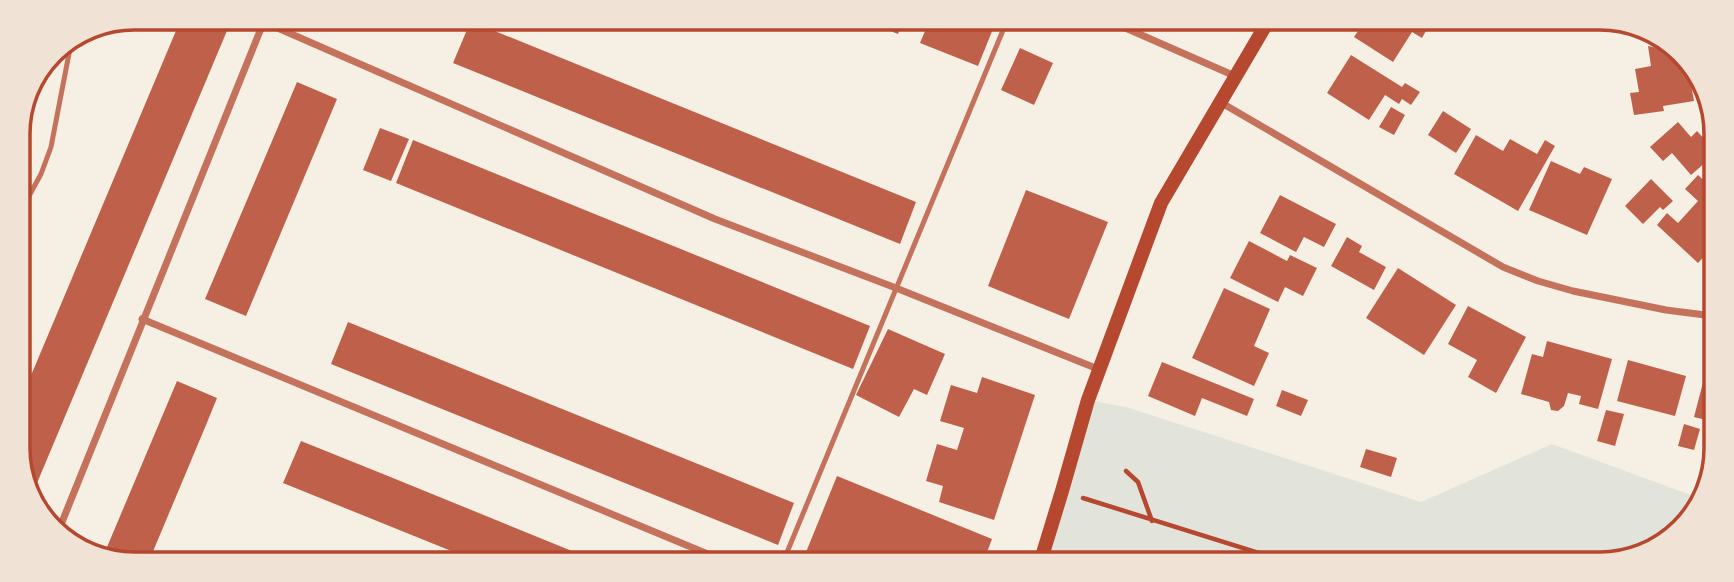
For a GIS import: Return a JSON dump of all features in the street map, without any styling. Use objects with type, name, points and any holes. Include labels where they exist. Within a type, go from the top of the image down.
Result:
[{"type":"main road","points":[[1043,552],[1098,369],[1161,203],[1264,30]]},
{"type":"street","points":[[62,523],[260,30]]},
{"type":"street","points":[[282,30],[715,219],[1098,369]]},
{"type":"street","points":[[1130,30],[1236,76]]},
{"type":"street","points":[[1220,102],[1503,267],[1573,291],[1704,315]]},
{"type":"street","points":[[142,319],[703,552]]},
{"type":"lane","points":[[787,552],[1003,30]]},
{"type":"lane","points":[[30,194],[51,148],[69,53]]},
{"type":"path","points":[[1126,471],[1138,482],[1152,521]]},
{"type":"path","points":[[1062,491],[1252,552]]},
{"type":"shaded area","points":[[1088,400],[1126,407],[1421,502],[1552,444],[1692,496],[1678,517],[1663,531],[1633,547],[1607,552],[1043,552]]},
{"type":"building","points":[[176,30],[227,30],[37,484],[30,448],[30,378]]},
{"type":"building","points":[[467,30],[492,30],[916,202],[900,244],[453,63]]},
{"type":"building","points":[[925,30],[993,30],[978,66],[920,43]]},
{"type":"building","points":[[1359,30],[1426,30],[1422,38],[1412,32],[1393,62],[1354,37]]},
{"type":"building","points":[[1648,46],[1659,48],[1678,65],[1691,84],[1694,101],[1663,106],[1664,111],[1634,115],[1630,93],[1639,92],[1635,69],[1651,66]]},
{"type":"building","points":[[1020,48],[1053,63],[1034,105],[1001,90]]},
{"type":"building","points":[[1351,55],[1402,87],[1405,83],[1420,92],[1411,105],[1402,99],[1399,104],[1385,95],[1369,120],[1327,93]]},
{"type":"building","points":[[297,82],[337,99],[246,316],[205,299]]},
{"type":"building","points":[[1391,107],[1405,115],[1394,135],[1379,127]]},
{"type":"building","points":[[1443,111],[1471,129],[1456,153],[1428,135]]},
{"type":"building","points":[[1678,122],[1691,137],[1697,131],[1704,139],[1704,164],[1691,175],[1672,153],[1663,161],[1650,147]]},
{"type":"building","points":[[380,128],[409,139],[391,181],[363,170]]},
{"type":"building","points":[[1476,135],[1503,151],[1510,139],[1537,154],[1545,140],[1555,146],[1518,211],[1454,174]]},
{"type":"building","points":[[413,140],[870,326],[853,369],[396,183]]},
{"type":"building","points":[[1551,161],[1580,174],[1584,167],[1612,179],[1587,235],[1529,210]]},
{"type":"building","points":[[1698,175],[1704,181],[1704,257],[1698,263],[1657,225],[1667,213],[1678,223],[1698,201],[1685,189]]},
{"type":"building","points":[[1651,179],[1673,201],[1663,210],[1660,207],[1643,224],[1625,206]]},
{"type":"building","points":[[1026,190],[1108,222],[1069,319],[988,286]]},
{"type":"building","points":[[1280,195],[1336,224],[1324,247],[1304,237],[1296,252],[1260,233]]},
{"type":"building","points":[[1347,237],[1362,246],[1359,252],[1386,267],[1374,290],[1331,266]]},
{"type":"building","points":[[1249,241],[1287,261],[1290,255],[1317,268],[1303,296],[1285,287],[1278,302],[1230,278]]},
{"type":"building","points":[[1398,268],[1456,305],[1424,355],[1366,318]]},
{"type":"building","points":[[1224,288],[1270,309],[1254,346],[1269,353],[1254,386],[1192,358]]},
{"type":"building","points":[[1468,306],[1526,337],[1496,393],[1468,377],[1477,360],[1448,344]]},
{"type":"building","points":[[348,322],[794,503],[778,545],[331,364]]},
{"type":"building","points":[[888,329],[945,354],[927,395],[914,389],[899,417],[856,395]]},
{"type":"building","points":[[1547,341],[1612,359],[1598,409],[1579,404],[1581,396],[1568,393],[1564,406],[1558,411],[1551,410],[1549,402],[1521,394],[1532,354],[1543,357]]},
{"type":"building","points":[[1628,360],[1686,376],[1675,416],[1617,401]]},
{"type":"building","points":[[1162,362],[1254,399],[1247,416],[1202,398],[1195,416],[1148,396]]},
{"type":"building","points":[[982,377],[1035,395],[994,520],[939,502],[943,486],[926,481],[937,444],[957,450],[964,428],[940,421],[951,385],[977,393]]},
{"type":"building","points":[[1704,379],[1704,420],[1694,417]]},
{"type":"building","points":[[177,381],[217,398],[153,552],[106,549]]},
{"type":"building","points":[[1282,390],[1308,400],[1301,416],[1276,406]]},
{"type":"building","points":[[1606,410],[1624,414],[1615,446],[1597,441]]},
{"type":"building","points":[[1684,424],[1700,429],[1694,450],[1678,446]]},
{"type":"building","points":[[301,441],[574,552],[454,552],[283,483]]},
{"type":"building","points":[[1366,449],[1397,458],[1391,477],[1360,467]]},
{"type":"building","points":[[837,476],[992,539],[987,552],[806,552]]}]
